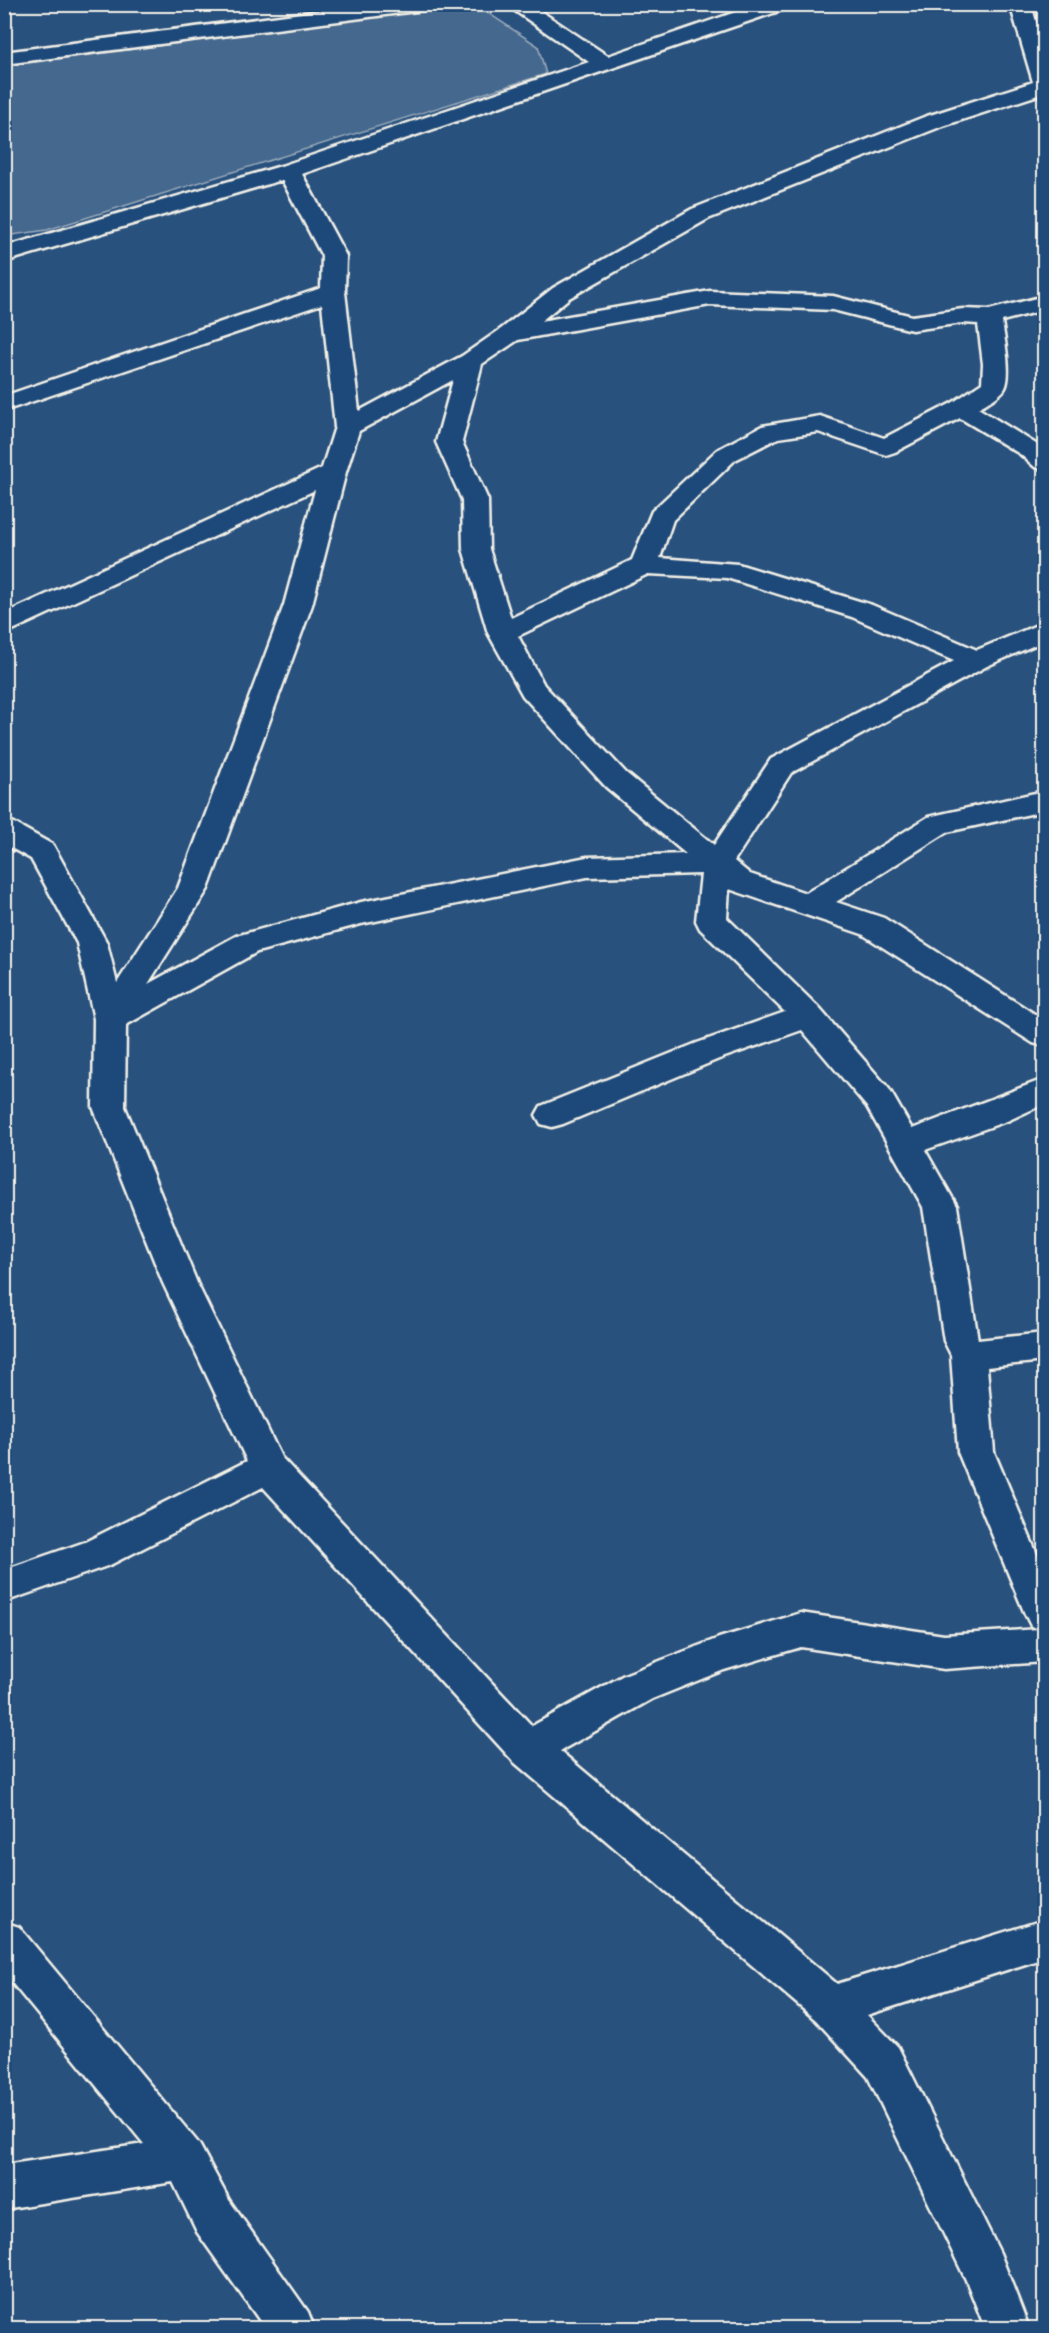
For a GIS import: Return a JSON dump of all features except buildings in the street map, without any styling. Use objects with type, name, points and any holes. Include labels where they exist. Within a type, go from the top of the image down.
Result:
[{"type":"street","points":[[4,58],[424,4]]},
{"type":"street","points":[[515,4],[606,64]]},
{"type":"street","points":[[4,255],[289,171],[781,4]]},
{"type":"street","points":[[348,427],[471,361],[510,334],[561,293],[700,214],[932,122],[1044,85],[1020,4]]},
{"type":"street","points":[[110,1019],[193,888],[298,605],[333,472],[348,427],[333,292],[334,256],[289,171]]},
{"type":"street","points":[[4,404],[333,292]]},
{"type":"street","points":[[510,334],[710,298],[833,303],[912,323],[963,316],[989,317],[1044,303]]},
{"type":"street","points":[[644,565],[661,517],[726,455],[771,431],[820,424],[886,447],[961,408],[994,386],[995,364],[989,317]]},
{"type":"street","points":[[471,361],[449,442],[475,500],[476,549],[502,633],[533,690],[616,780],[739,882],[873,926],[1044,1035]]},
{"type":"street","points":[[961,408],[1029,449],[1044,462]]},
{"type":"street","points":[[4,625],[333,472]]},
{"type":"street","points":[[502,633],[644,565],[729,570],[862,611],[977,660]]},
{"type":"street","points":[[1044,631],[977,660],[781,766],[717,863],[711,921],[807,1016],[878,1098],[940,1206],[961,1341],[968,1355],[976,1452],[1044,1614]]},
{"type":"street","points":[[809,905],[938,824],[1044,801]]},
{"type":"street","points":[[4,830],[42,852],[92,943],[110,1019],[110,1107],[180,1283],[267,1467],[528,1749],[831,2006],[884,2062],[984,2269],[1007,2328]]},
{"type":"street","points":[[110,1019],[247,944],[361,913],[587,867],[717,863]]},
{"type":"street","points":[[552,1115],[708,1051],[807,1016]]},
{"type":"street","points":[[904,1144],[996,1112],[1044,1091]]},
{"type":"street","points":[[968,1355],[1044,1347]]},
{"type":"street","points":[[4,1586],[97,1554],[267,1467]]},
{"type":"street","points":[[528,1749],[638,1687],[720,1655],[801,1630],[944,1652],[1044,1645]]},
{"type":"street","points":[[831,2006],[1044,1939]]},
{"type":"street","points":[[4,1941],[184,2159],[213,2216],[292,2328]]},
{"type":"street","points":[[4,2187],[184,2159]]},
{"type":"shaded area","points":[[476,5],[538,46],[546,74],[47,230],[5,236],[5,66]]}]
